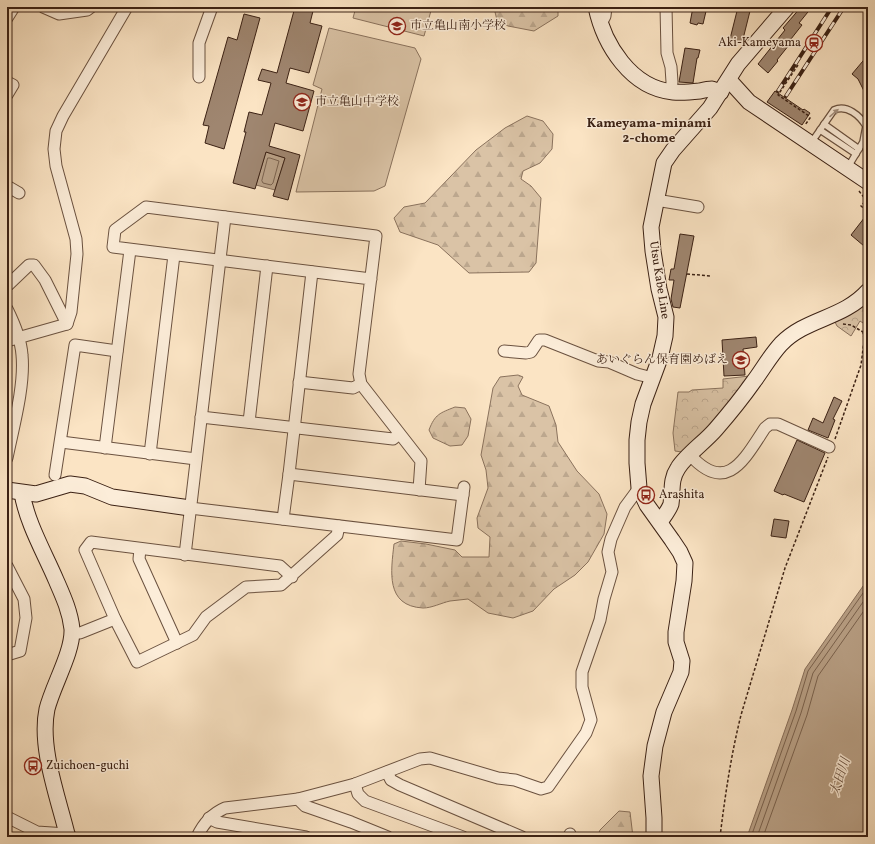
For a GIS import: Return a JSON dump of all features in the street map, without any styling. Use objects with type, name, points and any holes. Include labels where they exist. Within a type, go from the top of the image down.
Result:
[{"type":"street","points":[[7,18],[14,7]]},
{"type":"street","points":[[43,7],[59,14],[81,11],[91,7]]},
{"type":"street","points":[[67,324],[71,312],[77,254],[76,238],[56,166],[54,149],[56,131],[63,116],[127,7]]},
{"type":"street","points":[[198,77],[199,43],[212,7]]},
{"type":"street","points":[[596,7],[601,24],[610,44],[630,72],[641,81],[671,92],[684,93],[725,86],[847,168],[866,187]]},
{"type":"street","points":[[601,24],[605,16],[606,7]]},
{"type":"street","points":[[666,7],[667,53],[671,67],[671,92]]},
{"type":"street","name":"Utsu Kabe Line","points":[[654,837],[651,776],[655,746],[664,712],[681,672],[682,661],[676,642],[676,632],[684,581],[685,564],[680,552],[647,505],[639,488],[637,464],[639,422],[643,404],[660,358],[665,336],[666,317],[659,288],[653,250],[652,227],[656,200],[664,163],[673,150],[710,108],[738,64],[787,7]]},
{"type":"street","points":[[7,82],[13,85],[7,95]]},
{"type":"street","points":[[7,186],[19,193]]},
{"type":"street","points":[[656,200],[698,206]]},
{"type":"street","points":[[371,279],[113,247],[115,230],[146,207],[376,236],[371,279],[359,374],[361,384],[421,461],[419,490]]},
{"type":"street","points":[[185,554],[225,217]]},
{"type":"street","points":[[105,448],[130,250]]},
{"type":"street","points":[[150,454],[174,255]]},
{"type":"street","points":[[7,286],[29,265],[34,265],[44,280],[67,324]]},
{"type":"street","points":[[248,422],[268,266]]},
{"type":"street","points":[[282,519],[289,474],[312,272]]},
{"type":"street","points":[[660,522],[671,504],[671,488],[678,468],[715,431],[739,402],[770,358],[790,335],[809,325],[834,315],[854,303],[868,290]]},
{"type":"street","points":[[7,309],[15,324],[22,355],[22,379],[7,458]]},
{"type":"street","points":[[7,341],[67,324]]},
{"type":"street","points":[[504,351],[531,352],[539,340],[545,340],[598,361],[609,362],[637,374],[653,378]]},
{"type":"street","points":[[55,475],[75,344],[117,350]]},
{"type":"street","points":[[300,382],[353,388],[361,384]]},
{"type":"street","points":[[201,416],[393,439],[399,434]]},
{"type":"street","points":[[690,455],[697,463],[705,468],[716,473],[725,473],[734,469],[742,461],[765,428],[770,424],[778,424],[831,448]]},
{"type":"street","points":[[60,442],[196,459]]},
{"type":"street","points":[[7,490],[36,494],[70,484],[85,486],[112,497],[190,508],[457,540],[464,491],[419,490],[289,474]]},
{"type":"street","points":[[197,837],[202,826],[209,818],[215,812],[225,808],[298,799],[355,784],[420,759],[430,758],[498,778],[515,780],[541,789],[548,787],[586,733],[591,720],[582,687],[582,672],[600,620],[604,599],[612,572],[608,552],[611,539],[625,507],[639,488]]},
{"type":"street","points":[[7,817],[37,832],[70,836],[47,749],[46,729],[47,711],[52,691],[63,666],[71,633],[70,617],[65,601],[26,513],[22,492]]},
{"type":"street","points":[[292,577],[280,566],[91,542],[85,550],[115,619],[138,662],[193,635],[206,617],[246,587],[282,585],[292,577],[337,535],[339,526]]},
{"type":"street","points":[[140,549],[139,559],[177,643]]},
{"type":"street","points":[[7,655],[20,651],[26,618],[24,599],[8,573]]},
{"type":"street","points":[[71,633],[80,633],[115,619]]},
{"type":"street","points":[[387,772],[392,780],[400,785],[522,837]]},
{"type":"street","points":[[355,784],[358,794],[365,801],[463,837]]},
{"type":"street","points":[[298,799],[305,806],[388,837]]},
{"type":"street","points":[[209,818],[217,822],[306,837]]},
{"type":"lane","points":[[811,144],[834,110],[844,108],[849,110],[863,120],[866,126],[863,142],[847,168]]},
{"type":"lane","points":[[824,124],[858,152]]},
{"type":"lane","points":[[820,130],[858,152]]},
{"type":"path","points":[[798,65],[778,95],[809,116],[810,118],[802,130]]},
{"type":"path","points":[[866,187],[858,192],[866,200]]},
{"type":"path","points":[[868,198],[861,206],[868,212]]},
{"type":"path","points":[[686,274],[712,276]]},
{"type":"path","points":[[720,837],[727,780],[741,715],[785,568],[862,365],[864,341],[863,332],[868,313]]},
{"type":"path","points":[[834,315],[840,324],[851,324],[863,332]]},
{"type":"path","points":[[864,341],[868,329]]},
{"type":"green space","points":[[356,7],[432,7],[424,36],[353,18]]},
{"type":"green space","points":[[496,7],[558,7],[558,16],[534,31],[508,26],[497,20],[495,12]]},
{"type":"green space","points":[[329,28],[415,48],[421,59],[385,186],[374,191],[296,192],[322,89],[313,85]]},
{"type":"green space","points":[[527,116],[543,121],[553,134],[552,149],[540,163],[523,171],[521,179],[531,186],[541,198],[536,263],[529,272],[469,273],[438,245],[400,232],[394,218],[404,207],[425,203],[476,150],[505,128]]},
{"type":"green space","points":[[868,297],[868,304],[863,323],[860,321],[851,336],[837,326],[834,320]]},
{"type":"green space","points":[[518,375],[523,377],[518,386],[522,395],[549,406],[556,425],[558,442],[577,471],[599,494],[607,514],[604,534],[588,562],[575,575],[554,589],[533,611],[513,618],[488,613],[468,599],[450,601],[426,608],[411,606],[402,601],[396,594],[393,585],[392,565],[394,544],[401,541],[426,544],[455,550],[462,557],[489,557],[490,537],[478,528],[477,518],[488,488],[486,470],[481,455],[493,388],[500,377]]},
{"type":"green space","points":[[749,376],[709,425],[682,452],[675,451],[673,433],[678,392],[723,388],[723,379]]},
{"type":"green space","points":[[455,407],[465,408],[471,419],[468,436],[462,445],[450,446],[433,438],[429,430],[433,420],[436,417]]},
{"type":"green space","points":[[619,811],[630,812],[633,837],[597,837],[600,830]]},
{"type":"water","points":[[266,152],[285,158],[275,190],[256,185]]},
{"type":"water","name":"太田川","points":[[868,579],[868,837],[747,837],[805,669]]},
{"type":"building","points":[[295,7],[314,7],[310,23],[322,26],[309,73],[290,68],[286,83],[314,91],[303,131],[275,123],[269,146],[300,155],[288,200],[273,196],[285,158],[266,152],[255,189],[233,183],[246,132],[244,132],[249,112],[262,115],[271,83],[258,80],[262,69],[277,73]]},
{"type":"building","points":[[693,7],[707,7],[703,24],[698,23],[697,25],[690,23]]},
{"type":"building","points":[[738,7],[751,7],[742,43],[730,39]]},
{"type":"building","points":[[801,7],[812,7],[799,23],[802,25],[791,39],[793,40],[768,73],[758,64],[785,30],[783,28]]},
{"type":"building","points":[[244,14],[260,18],[224,149],[205,143],[209,126],[203,125],[228,37],[237,40]]},
{"type":"building","points":[[685,48],[700,50],[697,58],[693,83],[679,82]]},
{"type":"building","points":[[868,55],[868,99],[858,79],[852,74]]},
{"type":"building","points":[[775,91],[810,113],[802,125],[767,102]]},
{"type":"building","points":[[868,213],[868,241],[864,246],[851,235]]},
{"type":"building","points":[[680,234],[694,236],[680,308],[673,307],[671,299],[674,280],[669,280],[671,269],[674,269]]},
{"type":"building","points":[[756,337],[757,347],[743,349],[745,375],[724,376],[722,340]]},
{"type":"building","points":[[834,397],[842,401],[833,419],[835,420],[828,438],[808,430],[813,418],[823,423]]},
{"type":"building","points":[[797,440],[825,453],[804,502],[774,491]]},
{"type":"building","points":[[774,519],[789,521],[786,538],[771,536]]},
{"type":"railway","points":[[778,91],[832,7]]},
{"type":"railway","points":[[786,96],[844,7]]},
{"type":"place","name":"市立亀山南小学校","points":[[397,26]]},
{"type":"place","name":"Aki-Kameyama","points":[[814,43]]},
{"type":"place","name":"市立亀山中学校","points":[[302,102]]},
{"type":"place","name":"あいぐらん保育園めばえ","points":[[741,360]]},
{"type":"place","name":"Arashita","points":[[646,495]]},
{"type":"place","name":"Zuichoen-guchi","points":[[33,766]]},
{"type":"district","name":"Kameyama-minami 2-chome","points":[[649,132]]}]
